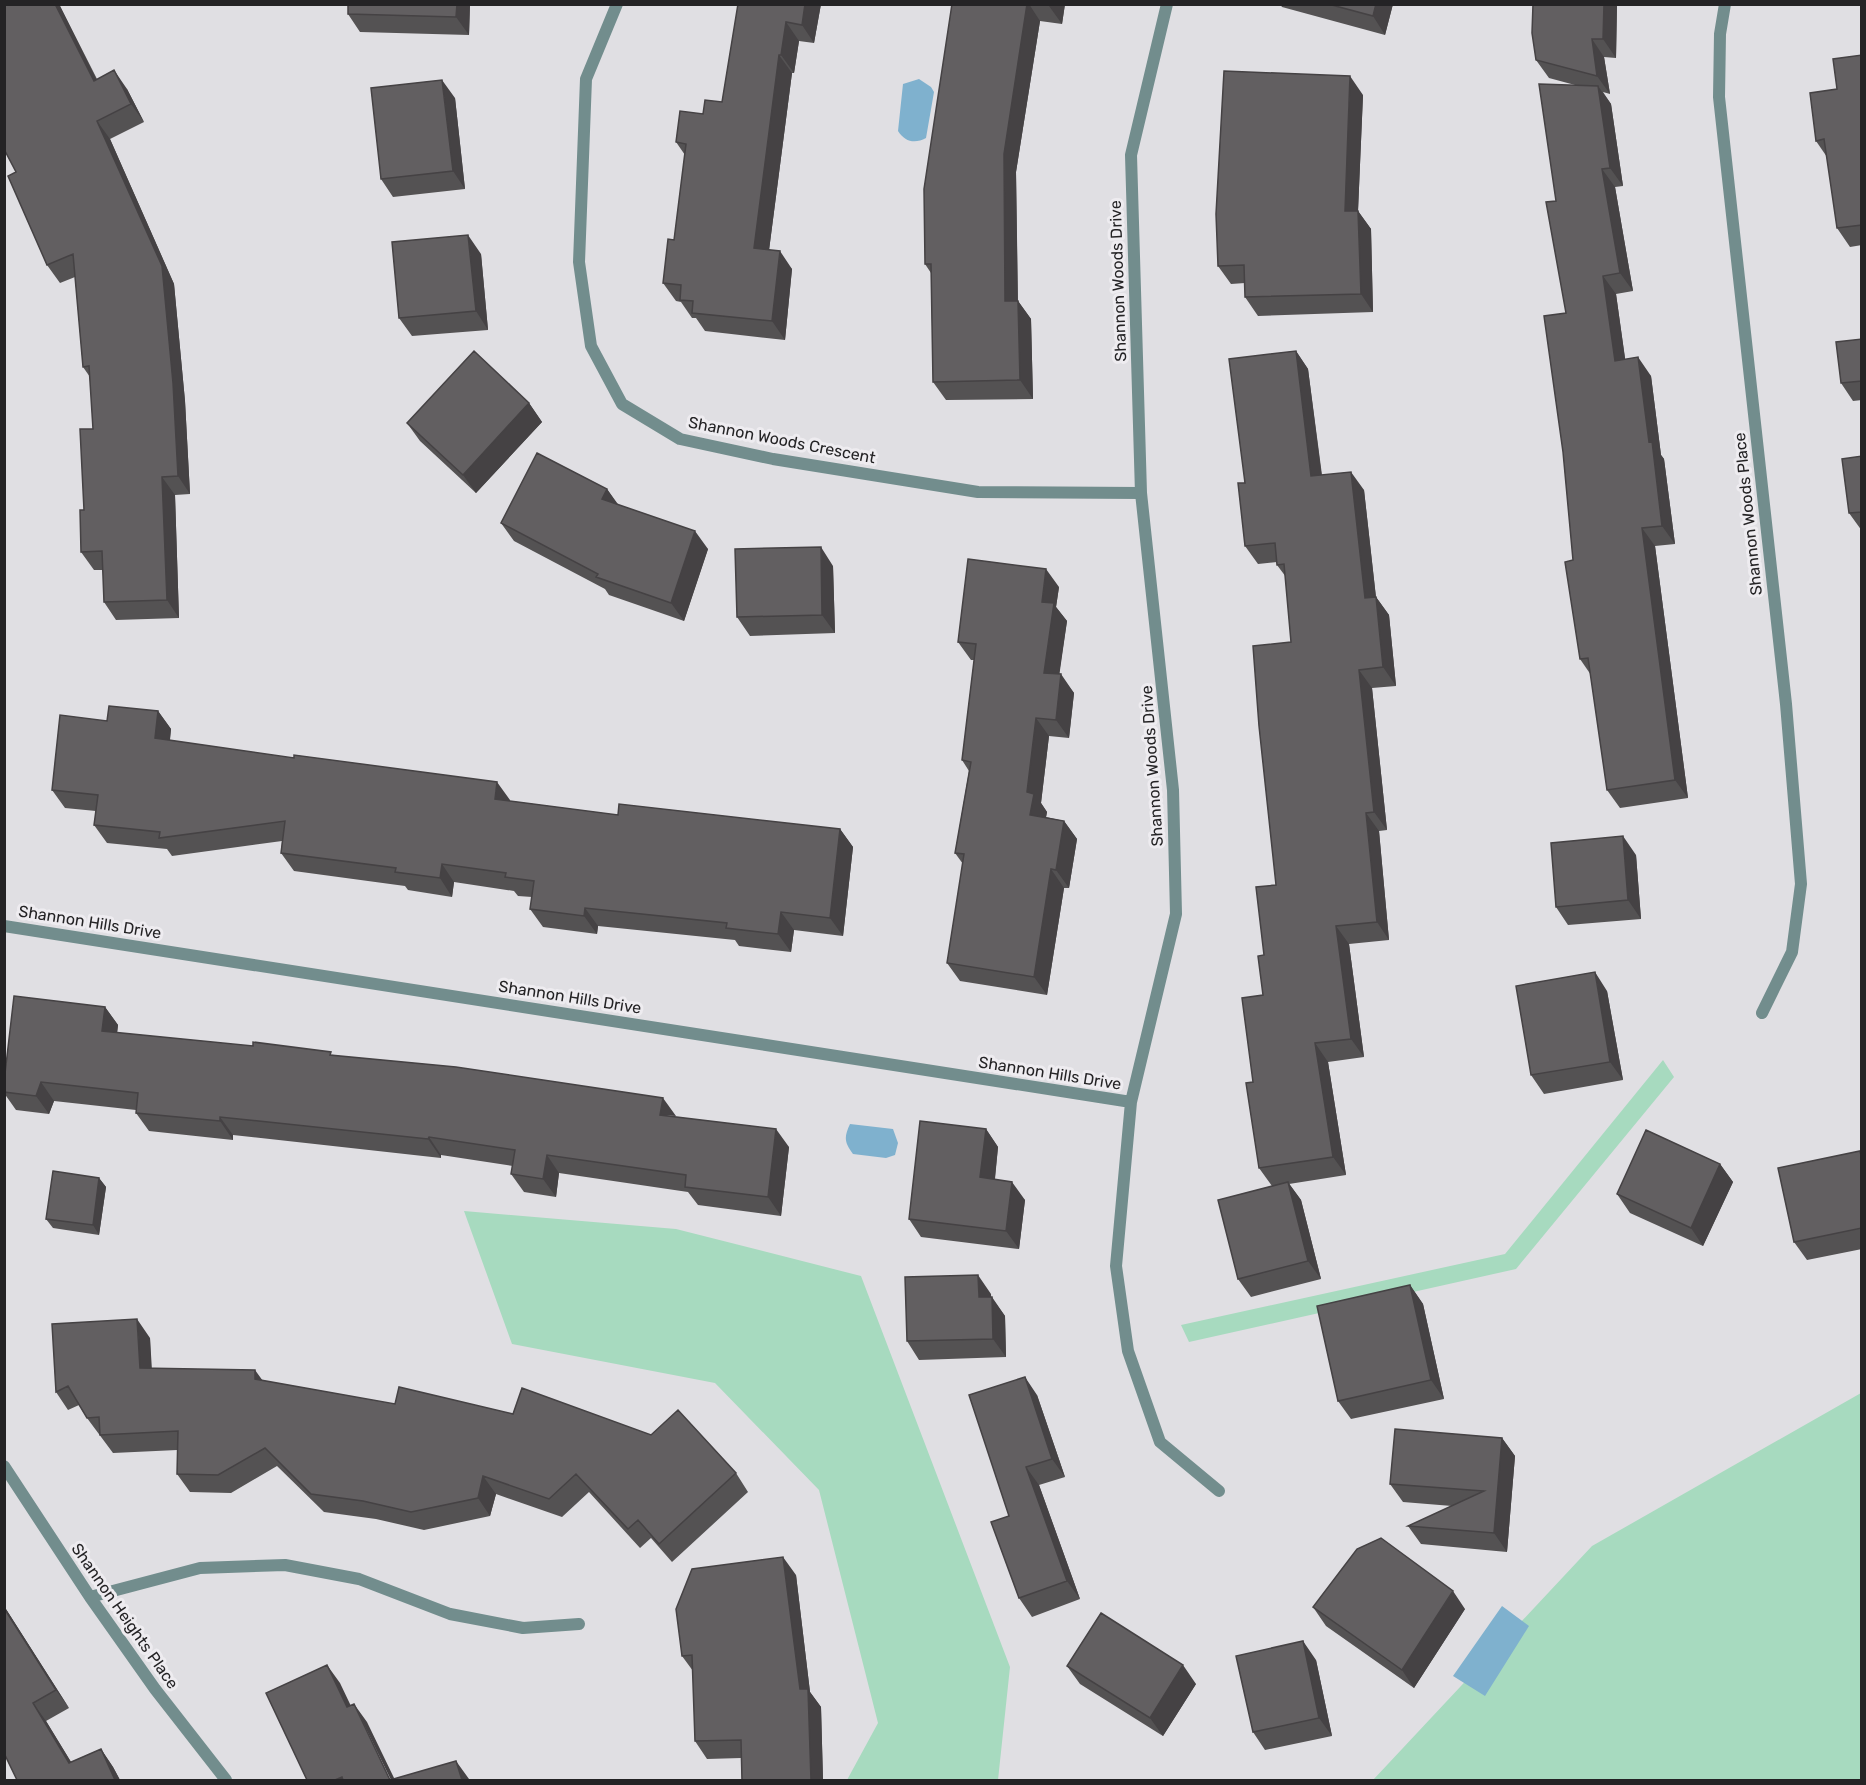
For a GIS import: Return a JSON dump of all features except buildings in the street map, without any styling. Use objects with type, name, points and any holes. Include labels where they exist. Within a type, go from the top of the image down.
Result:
[{"type":"street","name":"Shannon Woods Crescent","points":[[618,4],[586,79],[579,262],[591,346],[622,404],[680,439],[774,459],[978,492],[1141,493]]},
{"type":"street","name":"Shannon Woods Drive","points":[[1167,4],[1131,155],[1141,493],[1172,779],[1176,914],[1131,1102],[1116,1266],[1128,1351],[1160,1442],[1219,1491]]},
{"type":"street","name":"Shannon Woods Place","points":[[1725,4],[1720,34],[1719,97],[1784,692],[1801,884],[1792,952],[1762,1013]]},
{"type":"street","name":"Shannon Hills Drive","points":[[4,926],[1131,1102]]},
{"type":"street","name":"Shannon Heights Place","points":[[4,1466],[90,1598],[226,1780]]},
{"type":"street","points":[[90,1598],[200,1568],[285,1565],[359,1579],[450,1614],[523,1628],[579,1624]]},
{"type":"green space","points":[[1663,1060],[1674,1077],[1516,1269],[1189,1342],[1181,1325],[1505,1254]]},
{"type":"green space","points":[[464,1211],[676,1229],[861,1276],[1010,1667],[998,1780],[847,1780],[878,1723],[819,1490],[715,1383],[512,1344]]},
{"type":"green space","points":[[1861,1393],[1861,1780],[1373,1780],[1592,1546]]},
{"type":"water","points":[[919,79],[931,87],[934,92],[926,138],[914,141],[907,140],[898,131],[903,84]]},
{"type":"water","points":[[850,1124],[893,1129],[898,1143],[895,1155],[886,1158],[853,1154],[846,1139]]},
{"type":"water","points":[[1502,1606],[1529,1626],[1485,1696],[1453,1676]]}]
